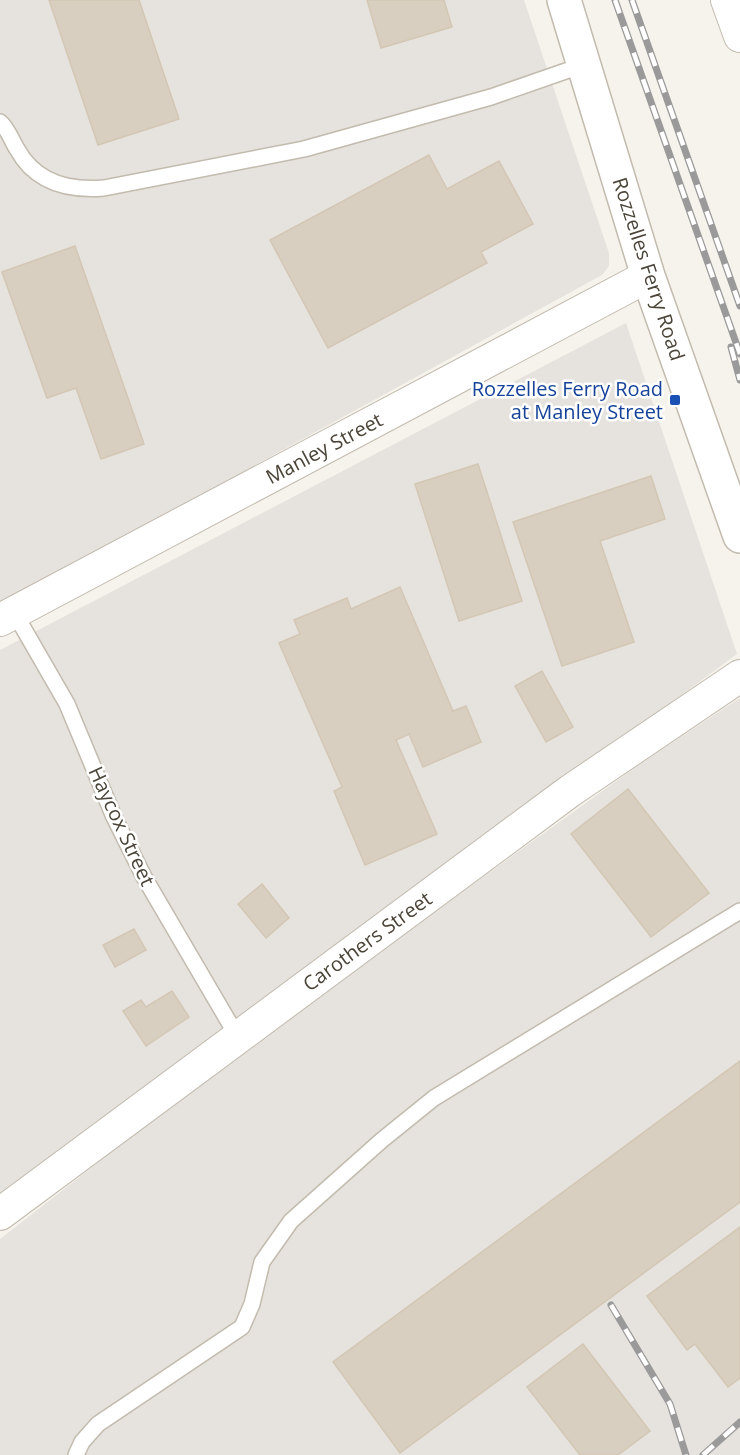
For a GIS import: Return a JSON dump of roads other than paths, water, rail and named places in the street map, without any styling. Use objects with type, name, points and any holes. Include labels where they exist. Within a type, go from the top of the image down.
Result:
[{"type":"street","name":"Rozzelles Ferry Road","points":[[564,0],[586,64],[648,276],[740,536]]},
{"type":"street","points":[[727,0],[740,36]]},
{"type":"street","name":"Manley Street","points":[[7,616],[648,276]]},
{"type":"street","name":"Carothers Street","points":[[0,1214],[570,791],[740,676]]},
{"type":"lane","points":[[0,122],[26,164],[44,179],[81,190],[104,188],[304,149],[491,97],[586,64]]},
{"type":"lane","name":"Haycox Street","points":[[7,616],[67,704],[114,817],[144,877],[237,1036]]},
{"type":"lane","points":[[76,1455],[82,1442],[98,1424],[242,1327],[252,1304],[262,1263],[291,1221],[381,1140],[434,1098],[740,911]]},
{"type":"railway","points":[[615,0],[740,354]]},
{"type":"railway","points":[[632,0],[740,306]]},
{"type":"railway","points":[[731,347],[740,380]]},
{"type":"railway","points":[[611,1305],[670,1404],[686,1455]]},
{"type":"railway","points":[[703,1455],[740,1422]]},
{"type":"place","name":"Rozzelles Ferry Road at Manley Street","points":[[675,400]]}]
